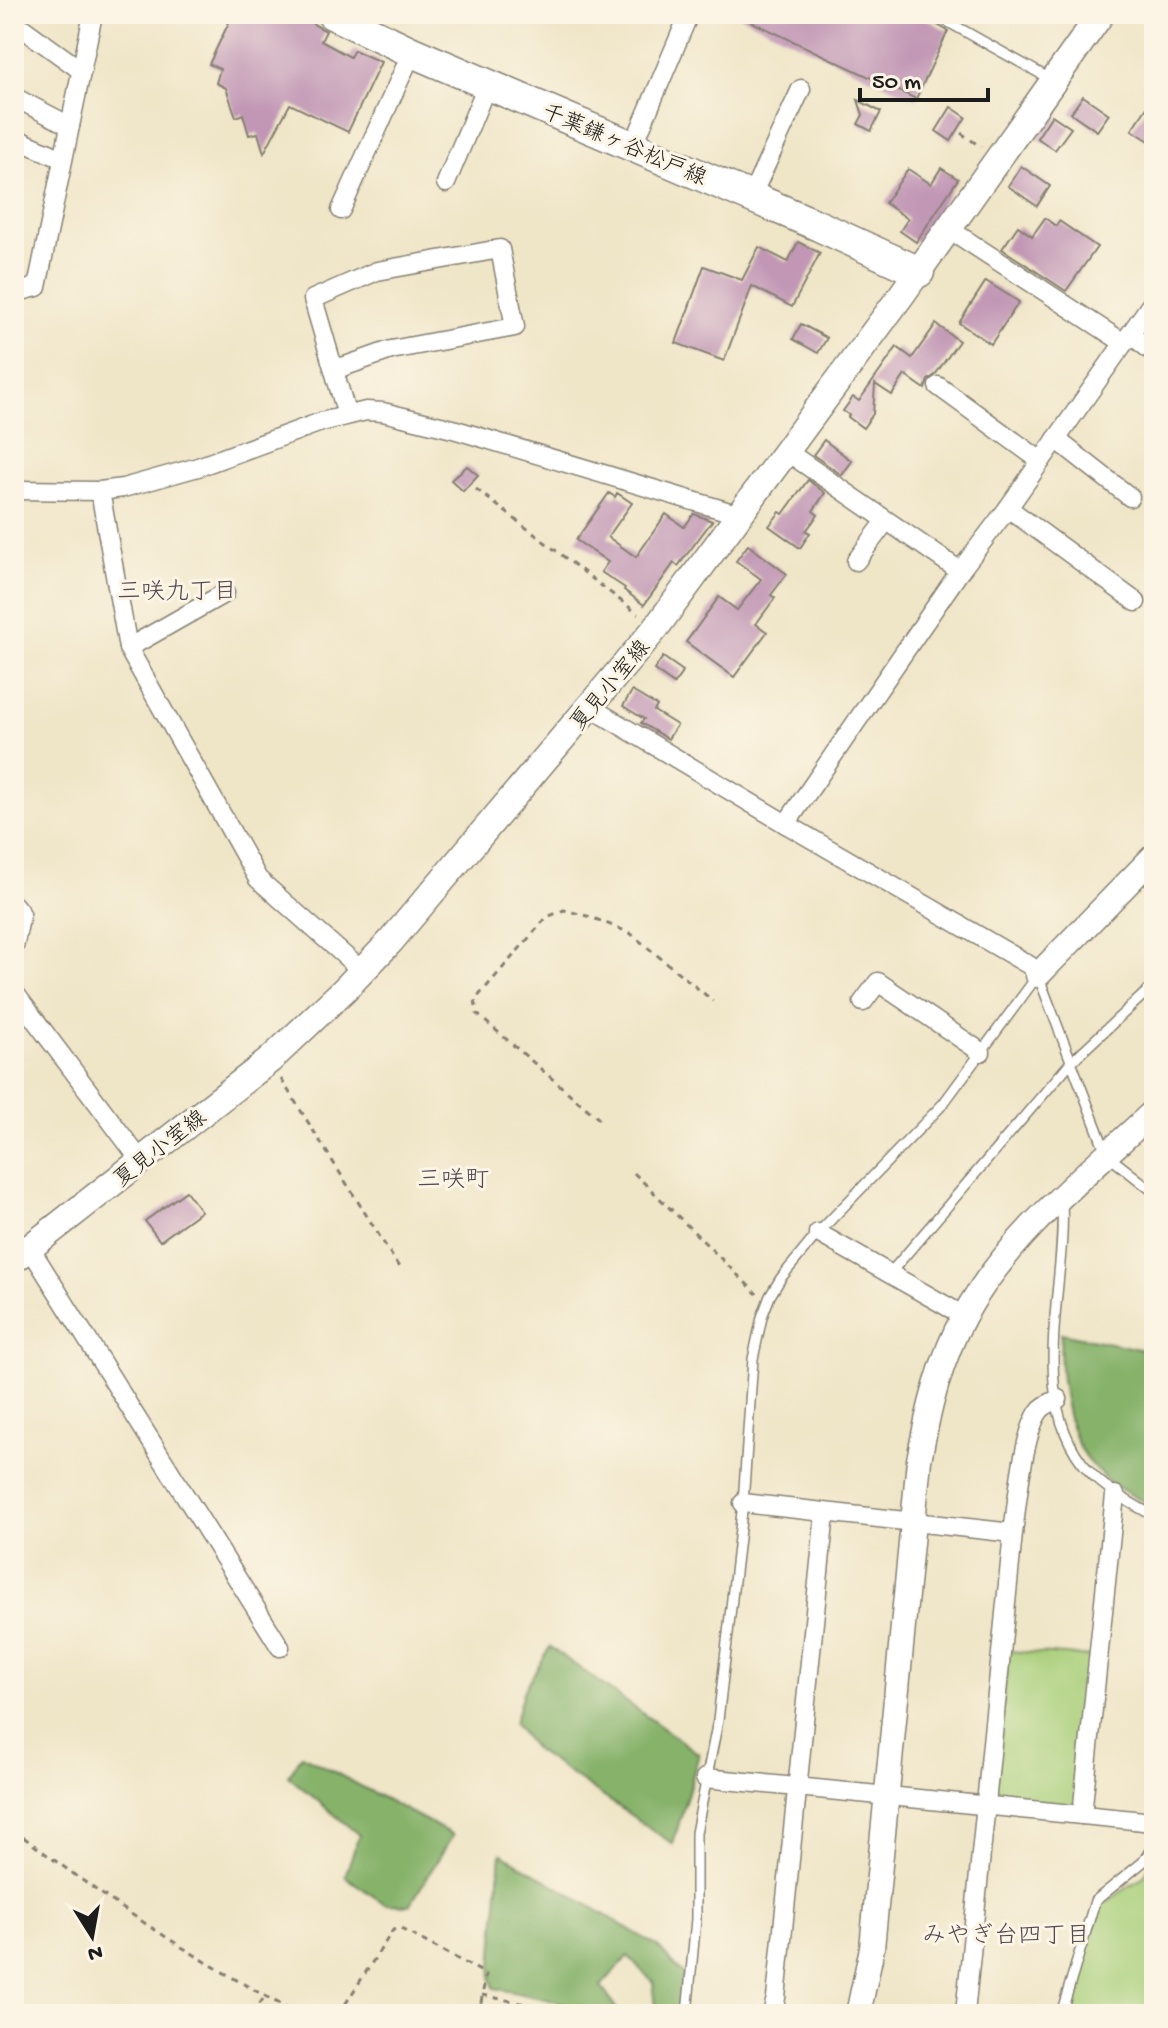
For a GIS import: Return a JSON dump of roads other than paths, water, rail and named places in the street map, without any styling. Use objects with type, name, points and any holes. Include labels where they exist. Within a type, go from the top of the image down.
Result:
[{"type":"main road","name":"夏見小室線","points":[[22,1254],[270,1060],[362,971],[655,629],[919,272],[1101,14]]},
{"type":"main road","name":"千葉鎌ヶ谷松戸線","points":[[335,15],[412,52],[919,272]]},
{"type":"street","points":[[14,288],[25,290],[37,287],[93,14]]},
{"type":"street","points":[[633,146],[689,14]]},
{"type":"street","points":[[14,22],[82,71]]},
{"type":"street","points":[[341,210],[412,52]]},
{"type":"street","points":[[446,183],[488,83]]},
{"type":"street","points":[[751,197],[801,89]]},
{"type":"street","points":[[14,97],[70,126]]},
{"type":"street","points":[[14,138],[63,159]]},
{"type":"street","points":[[949,229],[1154,353]]},
{"type":"street","points":[[334,370],[391,350],[515,327],[500,249],[377,271],[313,299],[347,415]]},
{"type":"street","points":[[786,824],[960,571],[1154,300]]},
{"type":"street","points":[[938,386],[1041,461]]},
{"type":"street","points":[[14,490],[100,491],[198,467],[321,422],[347,415],[383,412],[740,515]]},
{"type":"street","points":[[1056,439],[1130,497]]},
{"type":"street","points":[[786,451],[960,571]]},
{"type":"street","points":[[100,491],[128,648],[258,879],[362,971]]},
{"type":"street","points":[[1008,508],[1136,602]]},
{"type":"street","points":[[856,561],[886,521]]},
{"type":"street","points":[[128,648],[225,593]]},
{"type":"street","points":[[590,707],[1029,965],[1038,975],[1154,856]]},
{"type":"street","points":[[14,905],[21,914],[14,947]]},
{"type":"street","points":[[863,1002],[878,982],[981,1052]]},
{"type":"street","points":[[14,992],[141,1161]]},
{"type":"street","points":[[858,2014],[872,1948],[919,1460],[939,1377],[964,1316],[990,1277],[1022,1238],[1154,1111]]},
{"type":"street","points":[[818,1233],[964,1316]]},
{"type":"street","points":[[22,1254],[280,1647]]},
{"type":"street","points":[[965,2014],[1013,1533],[1024,1460],[1035,1419],[1042,1408],[1058,1399]]},
{"type":"street","points":[[1082,1815],[1115,1495]]},
{"type":"street","points":[[743,1503],[1013,1533]]},
{"type":"street","points":[[772,2014],[799,1787],[825,1513]]},
{"type":"street","points":[[705,1778],[1154,1822]]},
{"type":"lane","points":[[934,14],[1053,81]]},
{"type":"lane","points":[[687,2014],[696,1919],[696,1833],[718,1720],[743,1503],[753,1359],[767,1303],[781,1278],[818,1233],[943,1104],[1038,975]]},
{"type":"lane","points":[[1038,975],[1107,1155],[1154,1192]]},
{"type":"lane","points":[[891,1272],[1071,1062],[1154,985]]},
{"type":"lane","points":[[1061,1199],[1064,1231],[1052,1349],[1065,1435],[1089,1472],[1115,1495],[1154,1516]]},
{"type":"lane","points":[[1061,2014],[1095,1901],[1143,1862],[1154,1844]]},
{"type":"district","name":"三咲九丁目","points":[[177,590]]},
{"type":"district","name":"三咲町","points":[[453,1178]]},
{"type":"district","name":"みやぎ台四丁目","points":[[1006,1934]]}]
